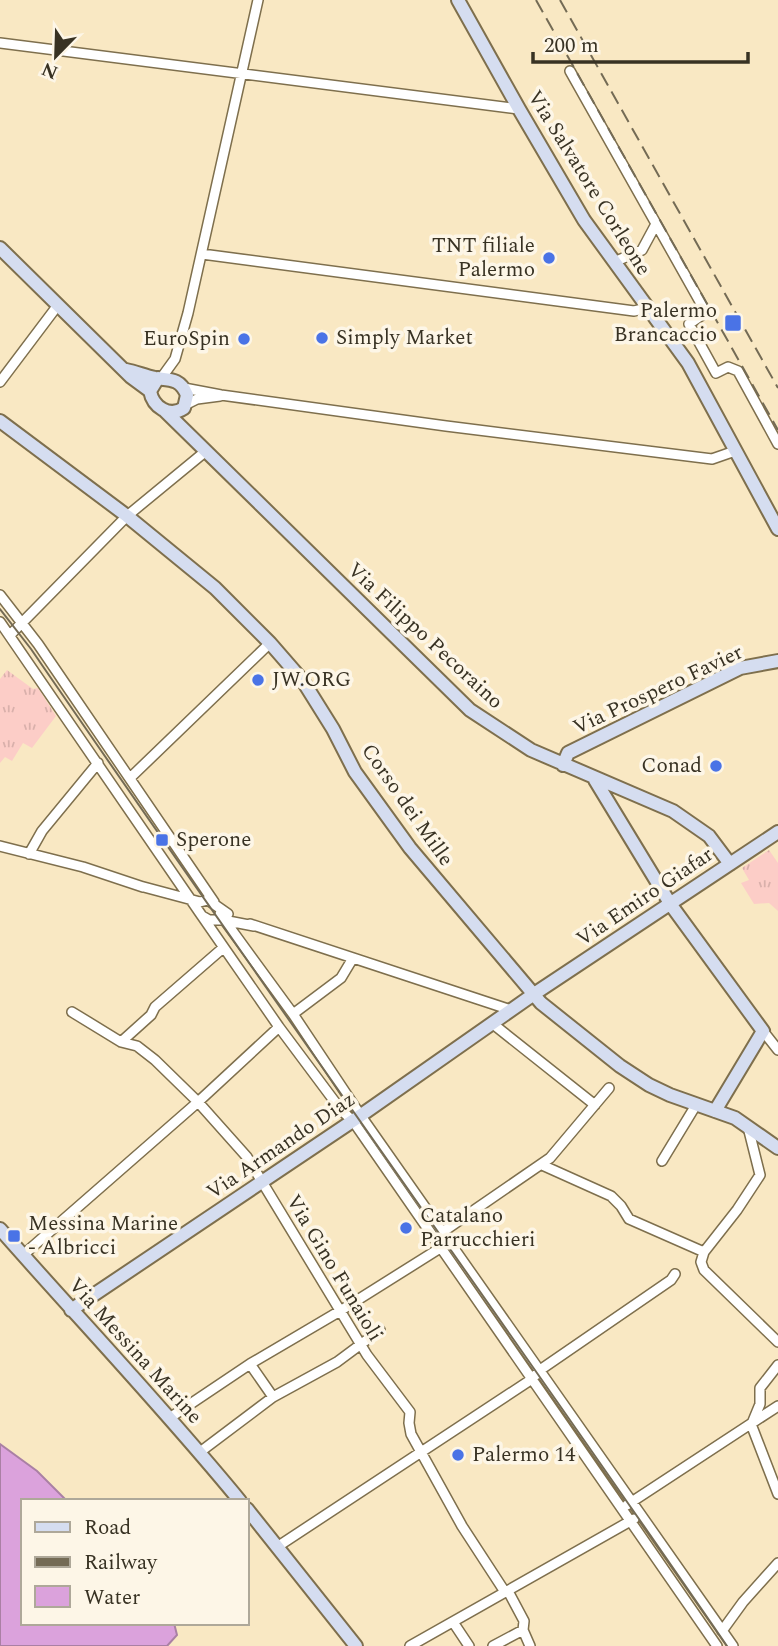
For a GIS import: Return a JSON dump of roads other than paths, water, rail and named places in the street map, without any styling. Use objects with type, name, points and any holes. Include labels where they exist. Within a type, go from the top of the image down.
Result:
[{"type":"street","points":[[150,391],[153,382],[160,378],[175,359],[202,254],[258,0]]},
{"type":"street","name":"Via Salvatore Corleone","points":[[458,0],[584,220],[688,363],[778,528]]},
{"type":"street","points":[[0,43],[519,110]]},
{"type":"street","points":[[570,71],[703,307],[702,315],[689,324],[694,334],[716,373],[728,368],[738,371],[778,444]]},
{"type":"street","points":[[614,261],[642,250],[656,225]]},
{"type":"street","points":[[0,248],[123,369],[150,391],[153,401],[165,411],[176,413],[197,399],[221,395]]},
{"type":"street","points":[[202,254],[634,312],[647,308]]},
{"type":"street","points":[[0,382],[58,305]]},
{"type":"street","points":[[175,359],[180,384],[187,395],[185,406],[192,437]]},
{"type":"street","points":[[123,369],[221,395],[446,426],[712,459],[735,451]]},
{"type":"street","name":"Via Filippo Pecoraino","points":[[165,411],[470,710],[503,734],[563,765],[673,811],[709,836],[730,864]]},
{"type":"street","name":"Corso dei Mille","points":[[0,421],[127,516],[215,588],[270,643],[303,681],[355,772],[410,848],[541,1003],[620,1066],[649,1085],[735,1118],[778,1148]]},
{"type":"street","points":[[10,635],[127,516],[206,451]]},
{"type":"street","points":[[0,595],[23,623],[130,778],[233,934],[293,1014],[433,1238],[717,1646]]},
{"type":"street","points":[[0,622],[279,1027],[341,1110],[357,1119],[444,1231],[733,1646]]},
{"type":"street","points":[[130,778],[270,643]]},
{"type":"street","name":"Via Prospero Favier","points":[[563,765],[568,753],[740,668],[778,662]]},
{"type":"street","points":[[29,854],[42,831],[98,762]]},
{"type":"street","points":[[595,779],[671,905],[778,1050]]},
{"type":"street","points":[[607,800],[624,792]]},
{"type":"street","name":"Via Emiro Giafar","points":[[511,1010],[778,832]]},
{"type":"street","points":[[0,846],[83,867],[197,907]]},
{"type":"street","points":[[157,889],[168,880],[169,867]]},
{"type":"street","points":[[140,886],[157,889],[197,907],[209,920],[219,913]]},
{"type":"street","points":[[197,907],[205,899],[219,913],[241,924],[254,926]]},
{"type":"street","points":[[219,913],[511,1010]]},
{"type":"street","points":[[233,934],[241,924]]},
{"type":"street","points":[[121,1042],[151,1015],[155,1007],[223,948]]},
{"type":"street","points":[[293,1014],[341,978],[353,958]]},
{"type":"street","name":"Via Armando Diaz","points":[[71,1310],[357,1119],[511,1010]]},
{"type":"street","name":"Via Gino Funaioli","points":[[72,1012],[121,1042],[137,1046],[146,1053],[198,1102],[247,1157],[362,1346],[410,1412],[411,1434],[462,1525],[524,1621],[523,1630],[530,1646]]},
{"type":"street","points":[[493,1024],[595,1105]]},
{"type":"street","points":[[23,1255],[198,1102],[279,1027]]},
{"type":"street","points":[[715,1111],[764,1031]]},
{"type":"street","points":[[433,1238],[542,1165],[609,1088]]},
{"type":"street","points":[[662,1161],[696,1105]]},
{"type":"street","points":[[748,1127],[760,1175],[704,1252],[701,1262],[704,1270],[778,1342]]},
{"type":"street","points":[[542,1165],[611,1196],[629,1219],[704,1252]]},
{"type":"street","name":"Via Messina Marine","points":[[0,1229],[171,1417],[238,1499]]},
{"type":"street","points":[[171,1417],[250,1364],[451,1241]]},
{"type":"street","points":[[277,1546],[532,1379],[540,1370],[671,1280],[675,1274]]},
{"type":"street","points":[[200,1452],[273,1397],[337,1362],[380,1330]]},
{"type":"street","points":[[250,1364],[273,1397]]},
{"type":"street","points":[[751,1424],[758,1412],[760,1388],[778,1365]]},
{"type":"street","points":[[621,1508],[777,1406],[760,1396]]},
{"type":"street","points":[[751,1424],[778,1494]]},
{"type":"street","points":[[248,1510],[356,1646]]},
{"type":"street","points":[[410,1646],[641,1514]]},
{"type":"street","points":[[722,1631],[743,1602],[778,1563]]},
{"type":"street","points":[[453,1622],[469,1646]]},
{"type":"street","points":[[493,1646],[523,1630]]},
{"type":"water","points":[[0,1444],[37,1471],[65,1499],[21,1499],[21,1625],[174,1625],[177,1635],[167,1646],[0,1646]]},
{"type":"tram line","points":[[0,609],[31,649],[727,1646]]},
{"type":"railway","points":[[536,0],[778,430]]},
{"type":"railway","points":[[560,0],[778,388]]},
{"type":"place","name":"TNT filiale Palermo","points":[[549,258]]},
{"type":"place","name":"Palermo Brancaccio","points":[[733,323]]},
{"type":"place","name":"Simply Market","points":[[322,338]]},
{"type":"place","name":"EuroSpin","points":[[244,339]]},
{"type":"place","name":"JW.ORG","points":[[258,680]]},
{"type":"place","name":"Conad","points":[[716,766]]},
{"type":"place","name":"Sperone","points":[[162,840]]},
{"type":"place","name":"Catalano Parrucchieri","points":[[406,1228]]},
{"type":"place","name":"Messina Marine - Albricci","points":[[14,1236]]},
{"type":"place","name":"Palermo 14","points":[[458,1455]]}]
